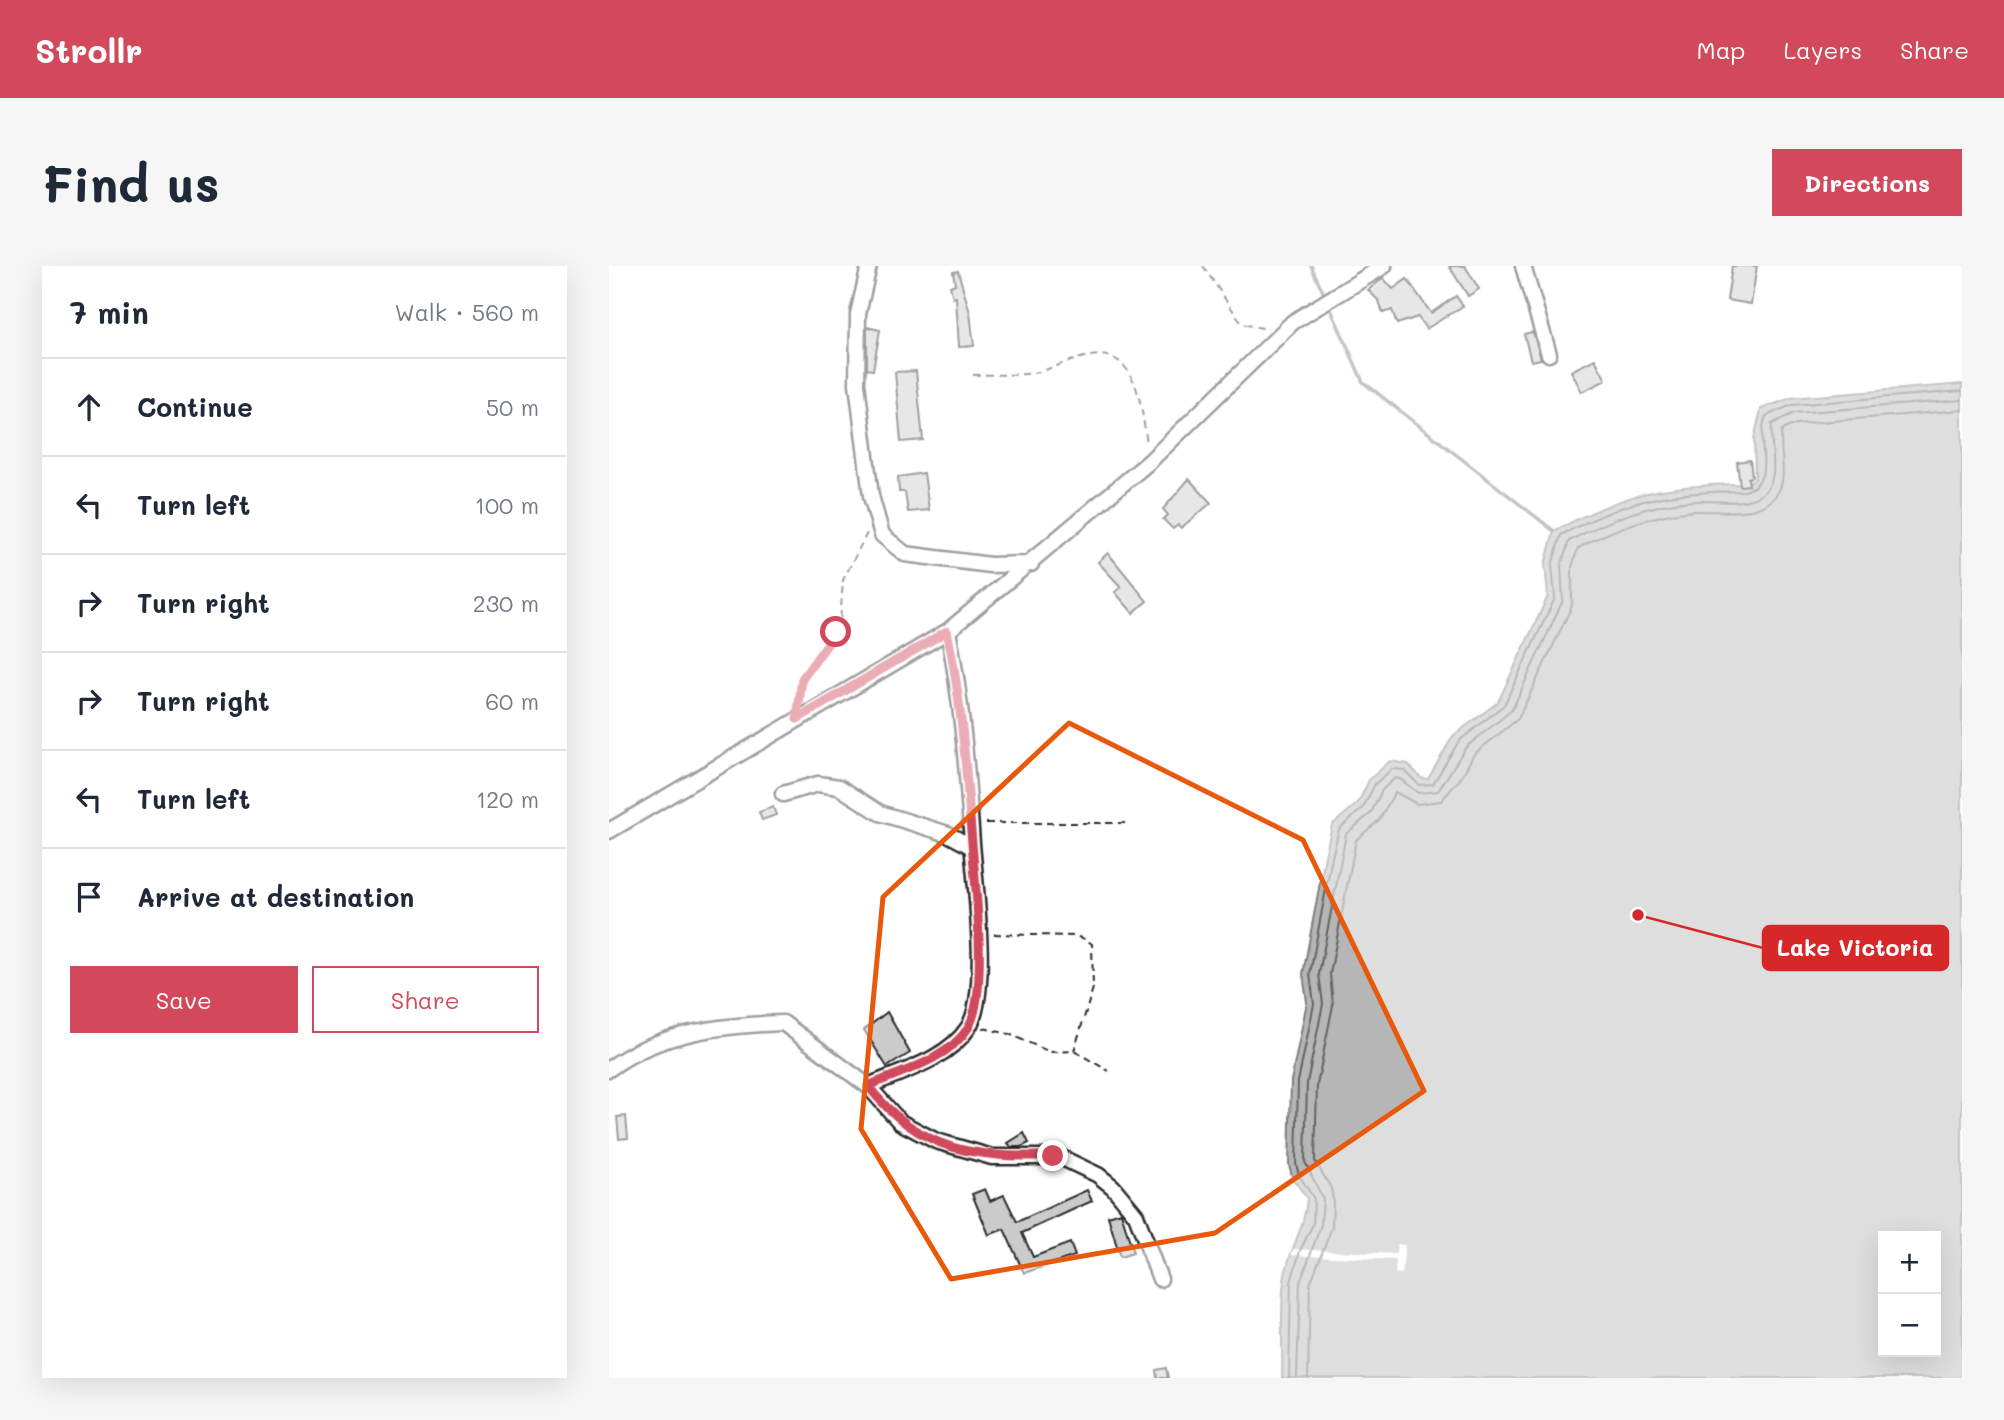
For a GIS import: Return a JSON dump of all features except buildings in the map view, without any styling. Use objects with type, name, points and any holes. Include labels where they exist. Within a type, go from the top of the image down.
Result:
[{"type":"street","points":[[869,266],[858,314],[857,384],[876,517],[885,539],[905,554],[990,565],[1031,564]]},
{"type":"street","points":[[609,831],[947,631],[1031,564],[1150,461],[1293,322],[1384,266]]},
{"type":"street","points":[[1523,266],[1549,354]]},
{"type":"street","points":[[868,1086],[945,1051],[971,1022],[980,968],[979,932],[959,688],[947,631]]},
{"type":"street","points":[[783,794],[818,784],[839,787],[880,813],[948,834],[972,846]]},
{"type":"street","points":[[609,1069],[625,1058],[670,1037],[783,1023],[868,1086],[900,1122],[936,1141],[992,1157],[1060,1157],[1098,1175],[1127,1202],[1136,1215],[1160,1279]]},
{"type":"path","points":[[1203,266],[1242,324],[1261,326],[1282,334]]},
{"type":"path","points":[[973,375],[1033,373],[1090,356],[1102,355],[1118,361],[1128,369],[1135,382],[1150,461]]},
{"type":"path","points":[[797,719],[802,679],[837,630],[842,611],[844,577],[876,517]]},
{"type":"path","points":[[971,822],[1128,823]]},
{"type":"path","points":[[979,932],[1074,936],[1092,944],[1093,988],[1073,1051]]},
{"type":"path","points":[[971,1022],[990,1031],[1009,1034],[1050,1052],[1073,1051],[1109,1071]]},
{"type":"highlighted area","points":[[1069,723],[1303,840],[1424,1091],[1215,1233],[951,1279],[861,1129],[883,897]]},
{"type":"water","points":[[1962,384],[1962,1378],[1282,1378],[1284,1281],[1307,1198],[1293,1179],[1289,1165],[1291,1081],[1307,1002],[1303,974],[1332,825],[1358,803],[1369,780],[1390,761],[1408,764],[1421,778],[1428,779],[1453,736],[1498,702],[1548,596],[1545,565],[1554,531],[1603,507],[1646,493],[1691,486],[1745,484],[1755,479],[1754,439],[1761,409],[1791,398]]},
{"type":"pier","points":[[1397,1244],[1405,1245],[1402,1274],[1395,1273],[1396,1260],[1291,1255],[1293,1249],[1396,1254]]},
{"type":"waterway","points":[[1311,266],[1325,296]]},
{"type":"waterway","points":[[1328,303],[1363,382],[1554,531]]},
{"type":"place","name":"Lake Victoria","points":[[1638,915]]},
{"type":"route","points":[[836,632],[806,669],[801,683],[797,719],[947,631],[959,688],[977,890],[980,968],[971,1022],[967,1030],[941,1053],[868,1086],[900,1122],[936,1141],[992,1157],[1053,1156]]}]
